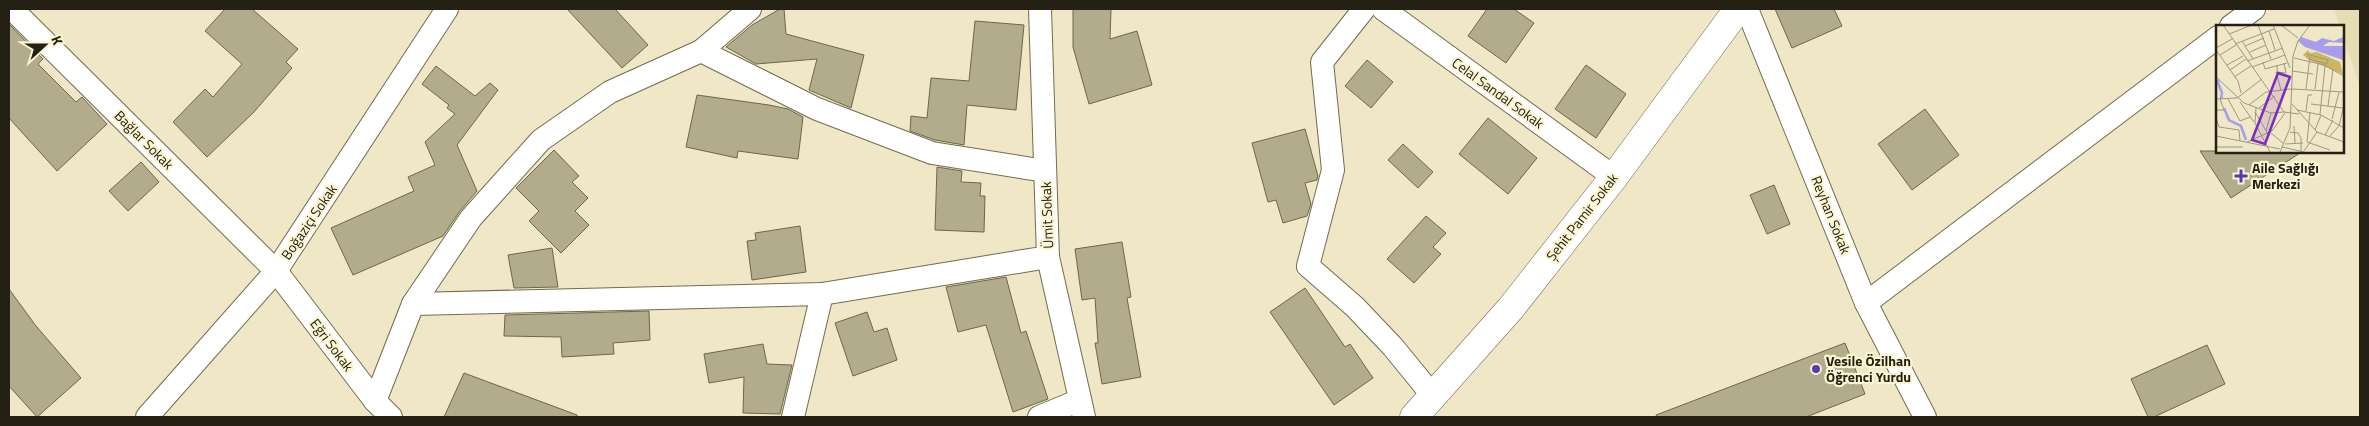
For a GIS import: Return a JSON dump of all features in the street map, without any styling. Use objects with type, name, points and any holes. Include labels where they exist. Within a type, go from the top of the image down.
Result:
[{"type":"street","name":"Bağlar Sokak","points":[[12,9],[276,271]]},
{"type":"street","name":"Boğaziçi Sokak","points":[[147,417],[276,271],[447,9]]},
{"type":"street","points":[[375,401],[413,304],[471,218],[541,140],[610,92],[701,51],[750,9]]},
{"type":"street","name":"Ümit Sokak","points":[[1040,9],[1048,257],[1082,409]]},
{"type":"street","points":[[1364,9],[1322,62],[1334,170],[1308,266],[1356,307],[1393,347],[1433,396]]},
{"type":"street","name":"Celal Sandal Sokak","points":[[1383,9],[1614,176]]},
{"type":"street","name":"Şehit Pamir Sokak","points":[[1414,417],[1511,308],[1614,176],[1738,9]]},
{"type":"street","name":"Reyhan Sokak","points":[[1746,9],[1866,303],[1925,417]]},
{"type":"street","points":[[2232,25],[2254,9]]},
{"type":"street","points":[[1866,303],[2216,39]]},
{"type":"street","points":[[701,51],[817,109],[932,153],[1045,171]]},
{"type":"street","points":[[413,304],[822,294],[1048,257]]},
{"type":"street","name":"Eğri Sokak","points":[[276,271],[375,401],[391,417]]},
{"type":"street","points":[[793,417],[822,294]]},
{"type":"street","points":[[1039,417],[1082,409]]},
{"type":"shaded area","points":[[2334,9],[2360,9],[2360,87],[2344,39],[2344,25],[2340,25]]},
{"type":"building","points":[[225,9],[252,9],[298,49],[286,62],[292,68],[254,112],[207,157],[173,122],[205,89],[213,97],[242,64],[205,31]]},
{"type":"building","points":[[567,9],[615,9],[648,45],[622,68]]},
{"type":"building","points":[[780,9],[784,9],[786,34],[864,55],[851,108],[809,90],[817,59],[756,64],[726,47],[752,25]]},
{"type":"building","points":[[1073,9],[1111,9],[1110,39],[1137,31],[1152,85],[1089,104],[1073,47]]},
{"type":"building","points":[[1487,9],[1514,9],[1534,23],[1506,63],[1468,36]]},
{"type":"building","points":[[1775,9],[1834,9],[1842,26],[1792,48]]},
{"type":"building","points":[[975,21],[1024,25],[1016,110],[967,105],[964,145],[935,140],[910,131],[911,116],[927,118],[931,78],[969,81]]},
{"type":"building","points":[[9,24],[43,59],[38,64],[76,102],[82,97],[107,124],[57,171],[9,118]]},
{"type":"building","points":[[1367,60],[1393,82],[1371,108],[1345,86]]},
{"type":"building","points":[[1586,65],[1626,94],[1596,138],[1555,109]]},
{"type":"building","points":[[436,66],[475,96],[490,83],[498,90],[457,145],[477,191],[460,211],[443,236],[353,275],[331,228],[414,191],[408,177],[435,165],[425,142],[455,114],[447,108],[449,105],[422,84]]},
{"type":"building","points":[[697,95],[769,105],[788,109],[803,117],[798,159],[738,151],[737,158],[686,147]]},
{"type":"building","points":[[1925,109],[1959,155],[1912,190],[1878,144]]},
{"type":"building","points":[[1488,118],[1537,158],[1508,194],[1459,154]]},
{"type":"building","points":[[1305,129],[1318,176],[1317,180],[1305,183],[1311,204],[1307,216],[1283,223],[1276,200],[1268,202],[1252,143]]},
{"type":"building","points":[[1403,144],[1433,172],[1418,188],[1388,160]]},
{"type":"building","points":[[554,150],[579,176],[572,182],[588,198],[575,211],[589,225],[561,253],[529,221],[539,211],[516,188]]},
{"type":"building","name":"Aile Sağlığı Merkezi","points":[[2200,151],[2301,152],[2231,198]]},
{"type":"building","points":[[141,162],[159,182],[128,211],[109,191]]},
{"type":"building","points":[[937,167],[962,171],[961,182],[981,183],[980,196],[985,196],[984,232],[935,230]]},
{"type":"building","points":[[1774,185],[1790,224],[1767,234],[1750,195]]},
{"type":"building","points":[[1426,216],[1446,233],[1433,247],[1441,254],[1414,283],[1387,259]]},
{"type":"building","points":[[800,226],[806,272],[752,280],[747,241],[756,240],[755,233]]},
{"type":"building","points":[[1122,242],[1131,297],[1127,298],[1141,377],[1102,384],[1095,343],[1098,343],[1095,298],[1082,300],[1075,249]]},
{"type":"building","points":[[552,248],[558,287],[514,288],[508,255]]},
{"type":"building","points":[[1006,277],[1021,333],[1026,331],[1048,399],[1013,412],[986,325],[958,332],[946,287]]},
{"type":"building","points":[[1305,288],[1345,347],[1350,344],[1373,378],[1334,405],[1270,312]]},
{"type":"building","points":[[9,289],[36,326],[81,378],[37,417],[9,386]]},
{"type":"building","points":[[649,311],[650,340],[613,343],[614,354],[562,357],[561,337],[504,336],[505,315]]},
{"type":"building","points":[[867,312],[874,332],[887,328],[897,360],[853,376],[835,323]]},
{"type":"building","name":"Vesile Özilhan Öğrenci Yurdu","points":[[1845,343],[1865,394],[1806,417],[1657,417],[1656,415]]},
{"type":"building","points":[[763,344],[767,364],[792,365],[780,414],[743,413],[744,377],[709,383],[704,354]]},
{"type":"building","points":[[2207,345],[2225,384],[2154,417],[2148,417],[2131,379]]},
{"type":"building","points":[[464,373],[577,415],[577,417],[444,417]]},
{"type":"place","name":"Aile Sağlığı Merkezi","points":[[2241,176]]},
{"type":"place","name":"Vesile Özilhan Öğrenci Yurdu","points":[[1816,369]]}]
